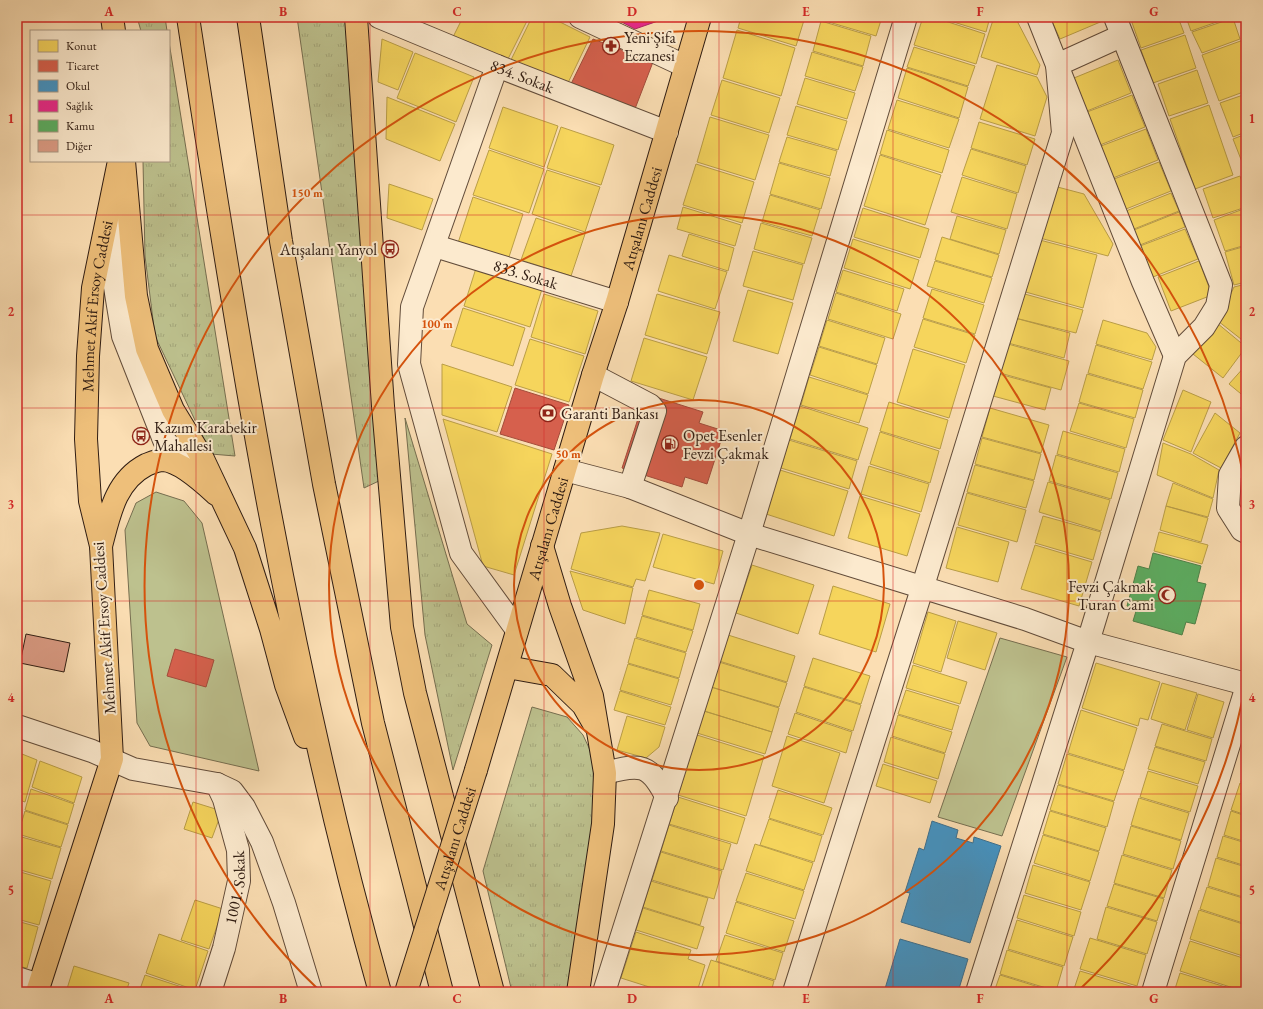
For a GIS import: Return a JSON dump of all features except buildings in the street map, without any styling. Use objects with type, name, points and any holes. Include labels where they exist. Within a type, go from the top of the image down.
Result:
[{"type":"main road","points":[[112,17],[114,30]]},
{"type":"main road","points":[[188,17],[221,236],[273,538],[355,902],[380,992]]},
{"type":"main road","points":[[248,17],[281,241],[324,484],[373,724],[442,992]]},
{"type":"main road","points":[[356,17],[385,429],[402,627],[418,708],[492,992]]},
{"type":"main road","name":"Atışalanı Caddesi","points":[[406,992],[476,770],[593,375],[617,302],[700,17]]},
{"type":"main road","name":"Mehmet Akif Ersoy Caddesi","points":[[38,988],[112,759],[101,546],[90,501],[86,439],[88,356],[93,288],[119,162]]},
{"type":"main road","points":[[124,162],[136,296],[147,348],[173,410],[202,459],[245,548],[271,629],[286,685],[340,838]]},
{"type":"main road","points":[[101,546],[118,493],[132,476],[153,462],[164,460],[180,466],[222,500]]},
{"type":"main road","points":[[542,546],[560,606],[592,696],[605,773],[603,824],[578,992]]},
{"type":"main road","points":[[507,667],[552,675],[583,705],[598,732]]},
{"type":"street","name":"834. Sokak","points":[[379,17],[497,66],[666,132]]},
{"type":"street","points":[[580,17],[685,66]]},
{"type":"street","points":[[604,992],[667,798],[749,534],[906,17]]},
{"type":"street","points":[[1038,17],[1143,282],[1175,356]]},
{"type":"street","points":[[977,992],[1088,642],[1175,356],[1204,327],[1218,306],[1221,285],[1118,27],[1057,65]]},
{"type":"street","points":[[794,992],[922,589],[1063,133],[1057,65]]},
{"type":"street","points":[[497,66],[412,307],[409,364],[461,553],[518,630]]},
{"type":"street","points":[[119,162],[112,229],[114,281],[123,336],[164,440],[190,470],[222,500]]},
{"type":"street","name":"833. Sokak","points":[[434,246],[617,302]]},
{"type":"street","points":[[593,375],[650,405],[655,410],[630,487]]},
{"type":"street","points":[[1246,447],[1230,475],[1228,508],[1242,530],[1246,532]]},
{"type":"street","points":[[565,470],[630,487],[749,534],[922,589],[1025,619],[1088,642],[1246,684]]},
{"type":"street","points":[[1153,992],[1246,689]]},
{"type":"street","points":[[17,726],[112,759],[133,769],[217,784],[232,791],[244,807],[262,842],[284,904],[311,992]]},
{"type":"street","points":[[605,773],[622,768],[639,767],[656,778],[667,798]]},
{"type":"street","name":"1001. Sokak","points":[[210,992],[224,948],[239,881],[238,850],[224,799],[217,784]]},
{"type":"street","points":[[17,978],[38,988]]},
{"type":"green space","points":[[137,17],[165,17],[167,30],[141,30]]},
{"type":"green space","points":[[297,17],[345,17],[381,480],[364,488]]},
{"type":"green space","points":[[170,48],[235,456],[211,454],[155,336],[145,256],[143,162],[170,162]]},
{"type":"green space","points":[[405,418],[467,624],[492,645],[453,770],[425,635]]},
{"type":"green space","points":[[156,492],[184,501],[202,523],[259,771],[150,746],[137,723],[125,530],[136,503]]},
{"type":"green space","points":[[1000,638],[1067,657],[1002,836],[938,817]]},
{"type":"green space","points":[[532,707],[567,717],[583,735],[596,763],[596,808],[570,992],[512,992],[483,871]]},
{"type":"place","name":"Yeni Şifa Eczanesi","points":[[611,46]]},
{"type":"place","name":"Atışalanı Yanyol","points":[[390,249]]},
{"type":"place","name":"Garanti Bankası","points":[[548,413]]},
{"type":"place","name":"Kazım Karabekir Mahallesi","points":[[141,436]]},
{"type":"place","name":"Opet Esenler Fevzi Çakmak","points":[[670,444]]},
{"type":"place","name":"Fevzi Çakmak Turan Cami","points":[[1167,595]]}]
